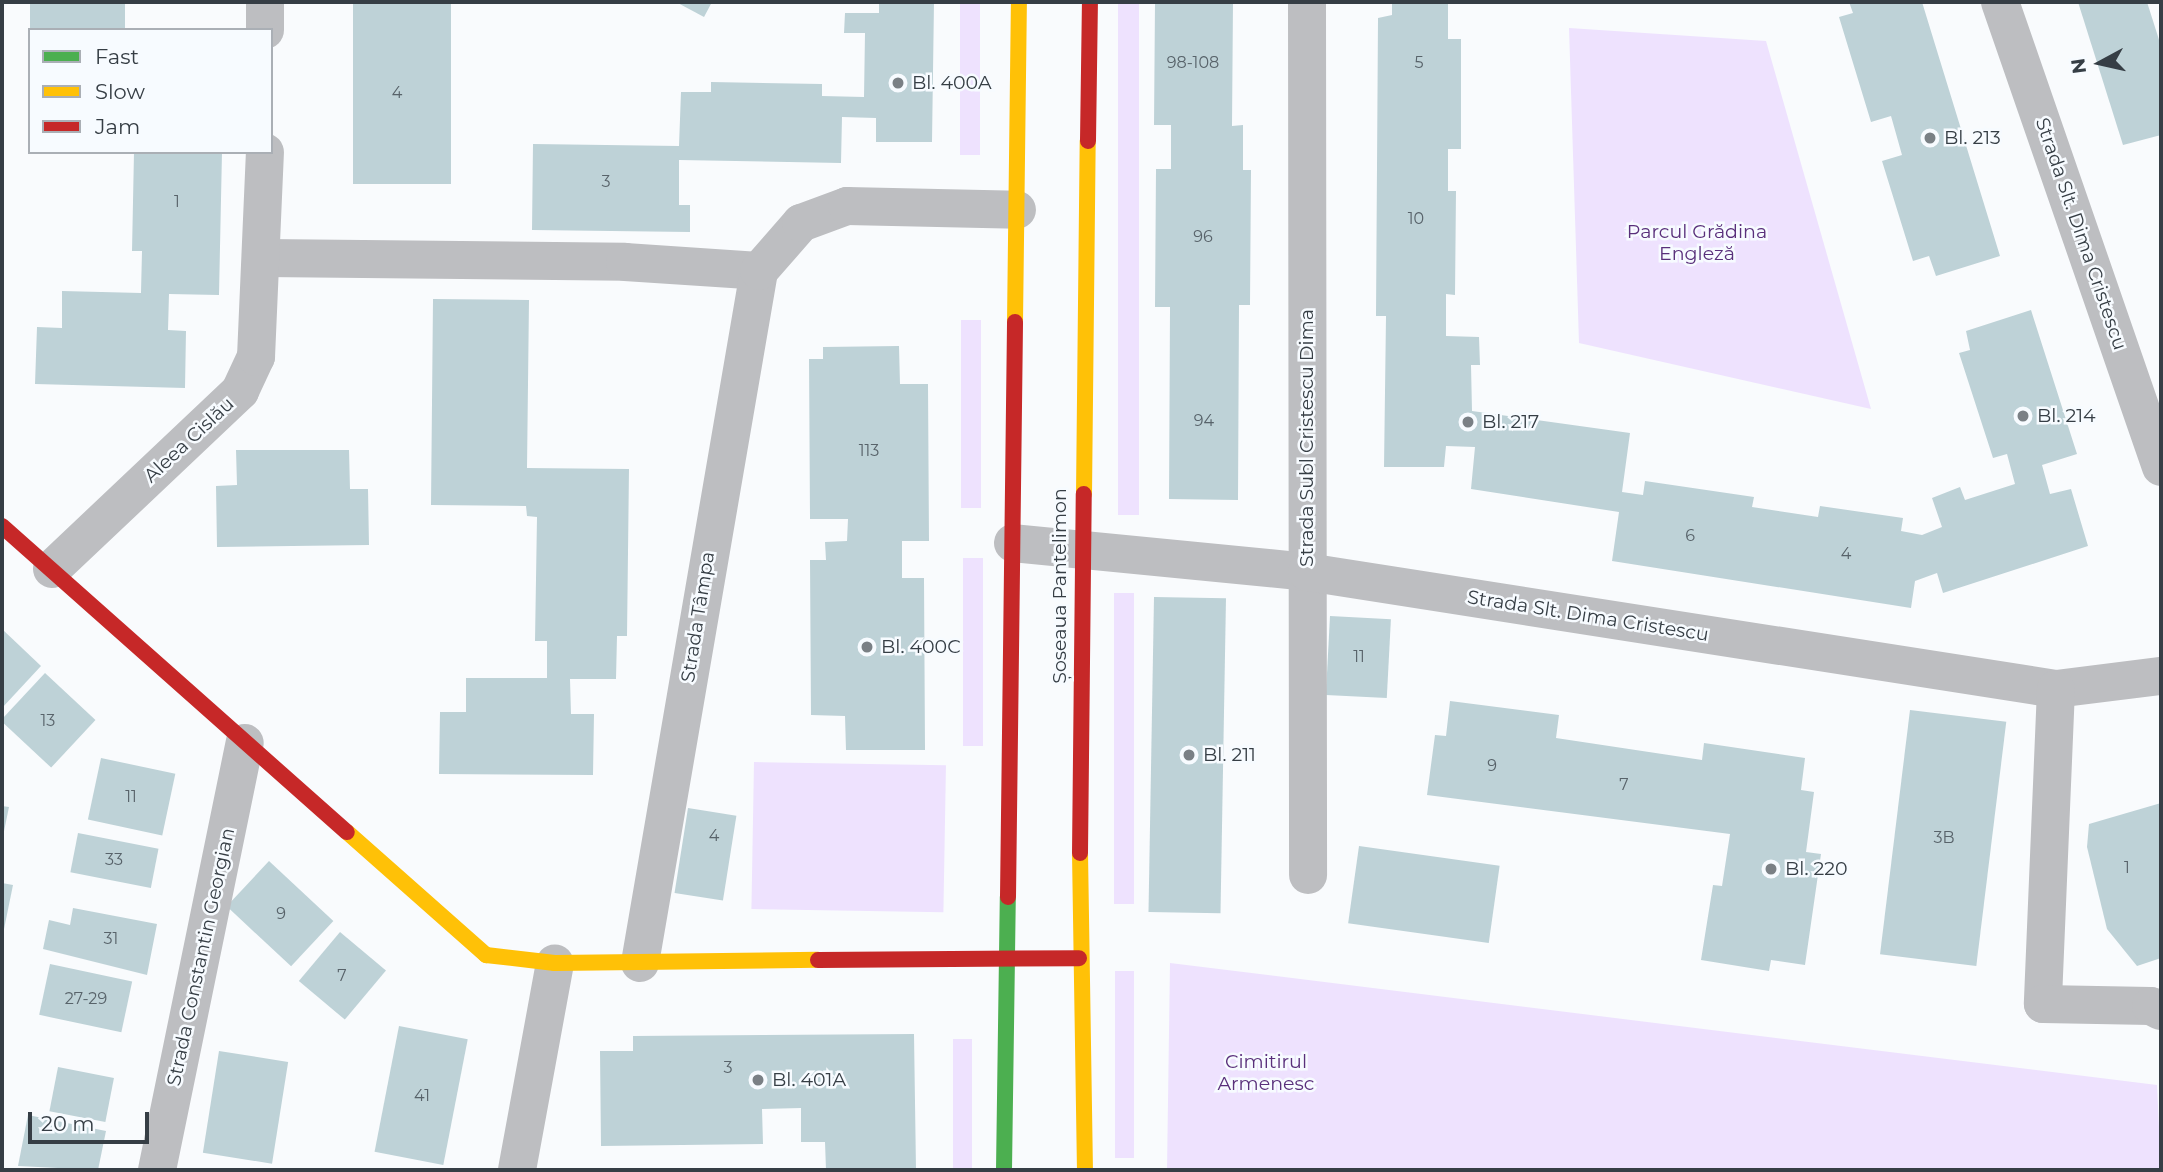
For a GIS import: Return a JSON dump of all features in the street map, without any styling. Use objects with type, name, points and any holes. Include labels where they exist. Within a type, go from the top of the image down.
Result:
[{"type":"main road","points":[[1004,1170],[1019,2]]},
{"type":"main road","name":"Șoseaua Pantelimon","points":[[1085,1170],[1079,958],[1081,546],[1090,2]]},
{"type":"main road","points":[[2,526],[465,943],[514,962],[1079,958]]},
{"type":"street","points":[[265,2],[265,28]]},
{"type":"street","name":"Strada Subl Cristescu Dima","points":[[1307,2],[1308,875]]},
{"type":"street","name":"Strada Slt. Dima Cristescu","points":[[2000,2],[2161,467]]},
{"type":"street","name":"Aleea Cislău","points":[[52,569],[240,391],[256,357],[265,258],[265,154]]},
{"type":"street","points":[[265,258],[625,262],[759,271],[801,223],[847,206],[1017,209]]},
{"type":"street","name":"Strada Tâmpa","points":[[640,963],[759,271]]},
{"type":"street","name":"Strada Slt. Dima Cristescu","points":[[1013,543],[1081,546],[1307,572],[2056,689],[2161,676]]},
{"type":"street","points":[[2056,689],[2043,1004],[2151,1006],[2161,1011]]},
{"type":"street","name":"Strada Constantin Georgian","points":[[157,1170],[245,743]]},
{"type":"street","points":[[517,1170],[555,963]]},
{"type":"green space","points":[[960,2],[980,2],[980,155],[960,155]]},
{"type":"green space","points":[[1118,2],[1139,2],[1139,515],[1118,515]]},
{"type":"green space","name":"Parcul Grădina Engleză","points":[[1569,28],[1766,41],[1871,409],[1579,343]]},
{"type":"green space","points":[[961,320],[981,320],[981,508],[961,508]]},
{"type":"green space","points":[[963,558],[983,558],[983,746],[963,746]]},
{"type":"green space","points":[[1114,593],[1134,593],[1134,904],[1114,904]]},
{"type":"green space","points":[[754,762],[946,765],[943,912],[751,909]]},
{"type":"green space","name":"Cimitirul Armenesc","points":[[1170,963],[2157,1085],[2161,1170],[1167,1170]]},
{"type":"green space","points":[[1115,971],[1134,971],[1134,1158],[1115,1158]]},
{"type":"green space","points":[[953,1039],[972,1039],[972,1170],[953,1170]]},
{"type":"building","points":[[30,2],[125,2],[125,28],[30,28]]},
{"type":"building","points":[[353,2],[451,2],[451,184],[353,184]]},
{"type":"building","points":[[676,2],[712,2],[704,17]]},
{"type":"building","name":"Bl. 400A","points":[[879,2],[934,2],[932,142],[876,142],[876,118],[842,117],[841,163],[679,160],[679,205],[690,205],[690,232],[532,230],[533,144],[679,146],[681,92],[711,92],[711,82],[822,84],[822,96],[864,97],[865,33],[844,33],[845,13],[879,13]]},
{"type":"building","points":[[1155,2],[1233,2],[1232,126],[1243,125],[1243,170],[1251,170],[1250,305],[1239,305],[1238,500],[1169,499],[1170,307],[1155,307],[1156,169],[1171,169],[1171,125],[1154,125]]},
{"type":"building","points":[[1392,2],[1448,2],[1448,39],[1461,39],[1461,149],[1448,149],[1448,191],[1456,191],[1455,295],[1446,294],[1446,336],[1479,337],[1480,365],[1471,365],[1472,411],[1630,433],[1622,492],[1643,495],[1645,481],[1754,497],[1752,507],[1818,517],[1820,506],[1903,518],[1901,531],[1922,535],[1942,527],[1932,498],[1960,487],[1965,500],[2015,484],[2007,454],[1993,458],[1959,353],[1970,350],[1966,331],[2031,310],[2077,454],[2042,465],[2050,494],[2071,489],[2088,546],[1943,593],[1937,573],[1915,581],[1911,608],[1612,561],[1619,512],[1471,489],[1475,447],[1446,446],[1444,467],[1384,467],[1386,316],[1376,316],[1378,18],[1392,15]]},
{"type":"building","name":"Bl. 213","points":[[1849,2],[1922,2],[2000,256],[1936,276],[1929,256],[1913,261],[1882,161],[1902,155],[1891,116],[1871,122],[1839,17],[1853,13]]},
{"type":"building","points":[[2078,2],[2147,2],[2161,46],[2161,135],[2123,145]]},
{"type":"building","points":[[134,154],[222,154],[219,295],[169,294],[168,330],[186,331],[185,388],[35,384],[37,327],[62,328],[62,291],[141,293],[142,251],[132,251]]},
{"type":"building","points":[[433,299],[529,300],[527,468],[629,469],[627,636],[617,636],[616,679],[570,679],[571,714],[594,714],[593,775],[439,774],[440,712],[466,712],[466,678],[547,678],[547,641],[535,641],[537,517],[527,516],[526,506],[431,505]]},
{"type":"building","points":[[899,346],[900,384],[928,384],[929,541],[902,541],[902,578],[924,578],[925,750],[846,750],[845,716],[811,715],[810,560],[826,560],[825,542],[847,541],[848,519],[810,519],[809,359],[823,359],[823,347]]},
{"type":"building","points":[[236,450],[349,450],[350,489],[368,489],[369,545],[217,547],[216,486],[237,485]]},
{"type":"building","name":"Bl. 211","points":[[1154,597],[1226,598],[1220,913],[1149,912]]},
{"type":"building","points":[[1330,616],[1391,619],[1387,698],[1326,695]]},
{"type":"building","points":[[2,629],[41,666],[2,708]]},
{"type":"building","points":[[45,673],[95,720],[51,768],[2,722]]},
{"type":"building","points":[[1450,701],[1559,715],[1556,738],[1702,760],[1704,743],[1805,758],[1801,790],[1814,792],[1806,852],[1821,854],[1805,965],[1771,960],[1769,971],[1701,960],[1713,885],[1722,886],[1730,834],[1427,795],[1435,735],[1446,736]]},
{"type":"building","points":[[1910,710],[2006,722],[1976,966],[1880,954]]},
{"type":"building","points":[[101,758],[175,774],[162,835],[88,820]]},
{"type":"building","points":[[2161,803],[2161,958],[2137,966],[2107,929],[2087,847],[2089,824]]},
{"type":"building","points":[[2,806],[9,807],[3,836],[2,836]]},
{"type":"building","points":[[688,808],[736,816],[723,901],[675,893]]},
{"type":"building","points":[[78,833],[158,849],[151,888],[70,872]]},
{"type":"building","points":[[1359,846],[1500,866],[1489,943],[1348,923]]},
{"type":"building","points":[[269,861],[333,921],[291,966],[227,906]]},
{"type":"building","points":[[2,883],[13,885],[3,934],[2,934]]},
{"type":"building","points":[[73,908],[157,924],[147,975],[43,949],[49,920],[70,925]]},
{"type":"building","points":[[340,932],[386,971],[345,1020],[299,981]]},
{"type":"building","points":[[50,964],[132,981],[121,1032],[39,1015]]},
{"type":"building","points":[[399,1026],[468,1039],[443,1165],[375,1152]]},
{"type":"building","name":"Bl. 401A","points":[[914,1034],[916,1170],[826,1170],[825,1142],[801,1142],[801,1108],[762,1109],[763,1144],[601,1146],[600,1051],[633,1051],[633,1036]]},
{"type":"building","points":[[219,1051],[288,1062],[272,1164],[203,1153]]},
{"type":"building","points":[[58,1067],[114,1078],[105,1122],[49,1111]]},
{"type":"building","points":[[28,1115],[106,1131],[98,1170],[18,1166]]},
{"type":"traffic: fast","points":[[1004,1170],[1008,897]]},
{"type":"traffic: slow","points":[[1015,322],[1019,2]]},
{"type":"traffic: slow","points":[[1084,494],[1088,141]]},
{"type":"traffic: slow","points":[[347,832],[486,955],[555,963],[818,960]]},
{"type":"traffic: slow","points":[[1080,853],[1085,1170]]},
{"type":"traffic: jam","points":[[1088,141],[1090,2]]},
{"type":"traffic: jam","points":[[1008,897],[1015,322]]},
{"type":"traffic: jam","points":[[1080,853],[1084,494]]},
{"type":"traffic: jam","points":[[2,526],[347,832]]},
{"type":"traffic: jam","points":[[818,960],[1079,958]]},
{"type":"place","name":"Bl. 400A","points":[[898,83]]},
{"type":"place","name":"Bl. 213","points":[[1930,138]]},
{"type":"place","name":"Bl. 214","points":[[2023,416]]},
{"type":"place","name":"Bl. 217","points":[[1468,422]]},
{"type":"place","name":"Bl. 400C","points":[[867,647]]},
{"type":"place","name":"Bl. 211","points":[[1189,755]]},
{"type":"place","name":"Bl. 220","points":[[1771,869]]},
{"type":"place","name":"Bl. 401A","points":[[758,1080]]}]
